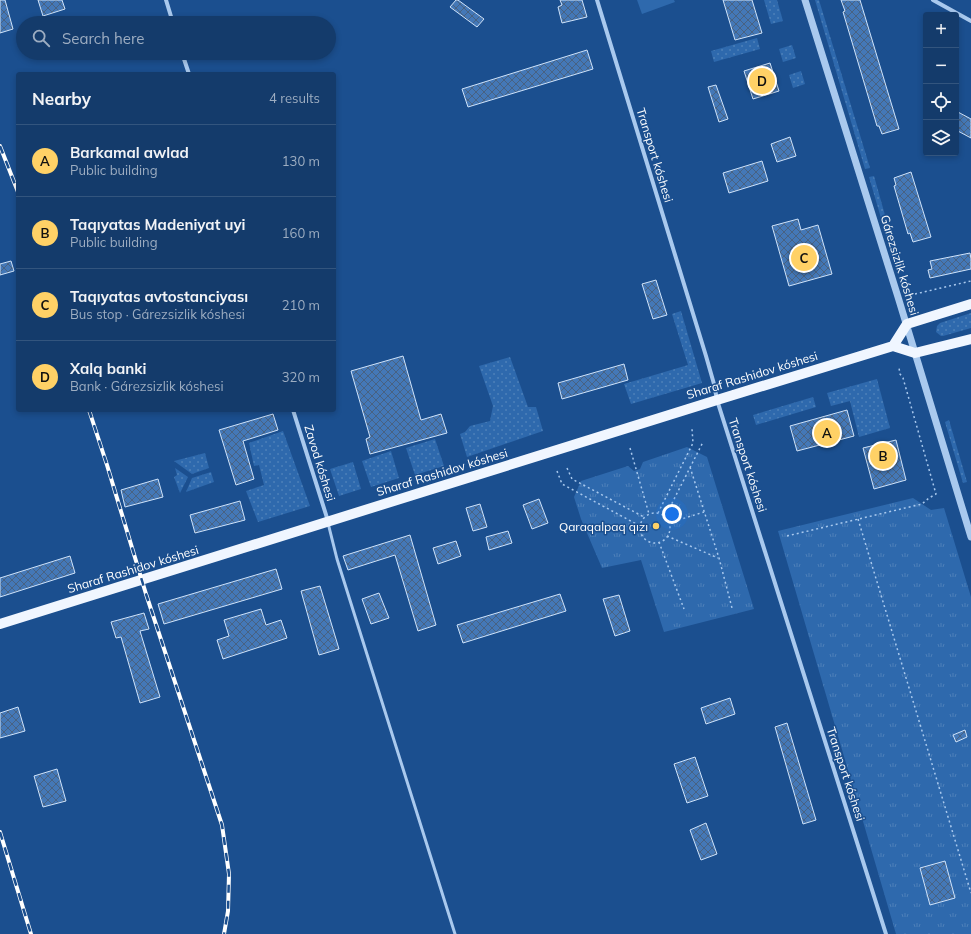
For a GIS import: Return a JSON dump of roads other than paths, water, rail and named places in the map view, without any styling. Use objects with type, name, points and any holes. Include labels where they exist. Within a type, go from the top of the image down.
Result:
[{"type":"main road","points":[[971,304],[907,324],[892,346],[915,353],[971,339]]},
{"type":"main road","name":"Sharaf Rashidov kóshesi","points":[[0,624],[892,346]]},
{"type":"street","points":[[166,0],[171,16]]},
{"type":"street","name":"Transport kóshesi","points":[[597,0],[706,356],[717,400],[886,934]]},
{"type":"street","name":"Gárezsizlik kóshesi","points":[[805,0],[907,324],[971,537]]},
{"type":"street","points":[[933,0],[971,21]]},
{"type":"street","points":[[184,60],[188,72]]},
{"type":"street","name":"Zavod kóshesi","points":[[294,412],[328,522]]},
{"type":"lane","points":[[328,522],[337,559],[455,934]]},
{"type":"railway","points":[[0,146],[16,187]]},
{"type":"railway","points":[[90,412],[146,594],[222,825],[229,874],[228,911],[224,934]]},
{"type":"railway","points":[[0,832],[31,934]]},
{"type":"place","name":"Xalq banki","points":[[762,81]]},
{"type":"place","name":"Taqıyatas avtostanciyası","points":[[804,258]]},
{"type":"place","name":"Barkamal awlad","points":[[827,433]]},
{"type":"place","name":"Taqıyatas Madeniyat uyi","points":[[883,456]]},
{"type":"place","name":"Qaraqalpaq qızı","points":[[656,526]]}]
